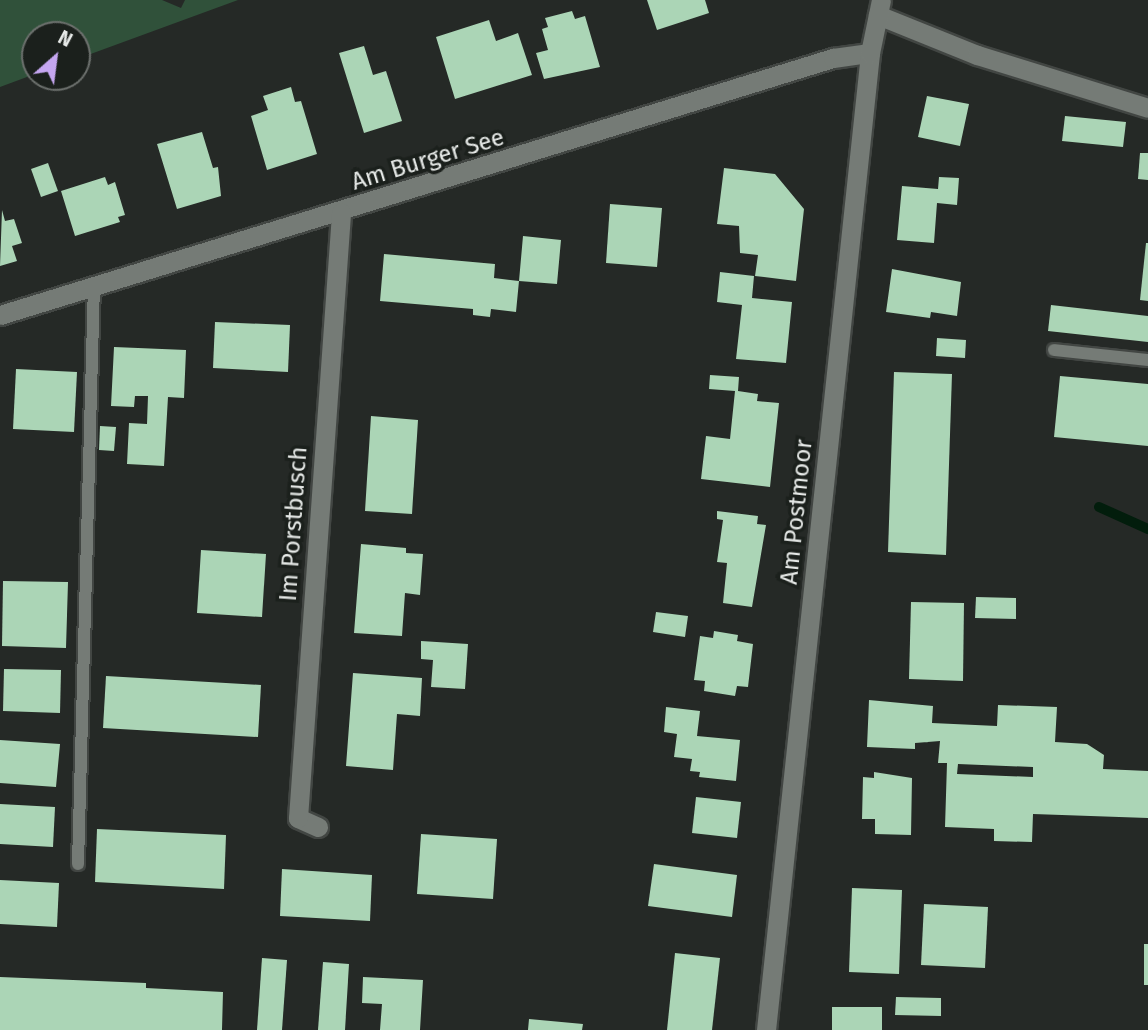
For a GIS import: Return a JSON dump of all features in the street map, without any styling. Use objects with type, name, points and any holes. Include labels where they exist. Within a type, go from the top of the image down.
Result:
[{"type":"street","name":"Am Postmoor","points":[[766,1030],[870,53],[880,8]]},
{"type":"street","points":[[880,8],[977,55],[1148,107]]},
{"type":"street","name":"Am Burger See","points":[[0,315],[341,213],[833,58],[870,53]]},
{"type":"street","name":"Im Porstbusch","points":[[318,827],[298,818],[341,213]]},
{"type":"lane","points":[[78,864],[94,285]]},
{"type":"lane","points":[[1054,350],[1148,360]]},
{"type":"green space","points":[[0,0],[162,0],[181,8],[185,0],[238,0],[91,54],[91,21],[21,21],[21,79],[0,87]]},
{"type":"building","points":[[647,0],[705,0],[709,13],[657,30]]},
{"type":"building","points":[[572,11],[575,19],[585,16],[600,67],[544,79],[536,53],[548,50],[542,29],[548,27],[545,18]]},
{"type":"building","points":[[489,20],[496,41],[518,33],[532,75],[455,99],[436,37]]},
{"type":"building","points":[[364,46],[373,75],[386,71],[402,121],[364,133],[339,53]]},
{"type":"building","points":[[291,87],[295,102],[301,101],[317,154],[267,170],[251,116],[268,110],[263,96]]},
{"type":"building","points":[[927,96],[969,104],[960,146],[918,137]]},
{"type":"building","points":[[1065,116],[1126,122],[1123,147],[1062,141]]},
{"type":"building","points":[[202,132],[213,168],[218,167],[221,196],[177,209],[157,144]]},
{"type":"building","points":[[1140,153],[1148,153],[1148,180],[1138,179]]},
{"type":"building","points":[[48,163],[58,191],[41,197],[31,169]]},
{"type":"building","points":[[724,168],[775,174],[804,209],[796,281],[755,276],[758,255],[740,253],[739,226],[717,224]]},
{"type":"building","points":[[105,177],[108,185],[115,182],[125,215],[118,217],[120,222],[75,236],[61,191]]},
{"type":"building","points":[[939,177],[959,178],[957,205],[937,203],[934,243],[897,240],[902,186],[938,189]]},
{"type":"building","points":[[610,204],[662,208],[657,267],[606,263]]},
{"type":"building","points":[[2,210],[5,221],[14,219],[22,243],[12,246],[17,261],[0,266]]},
{"type":"building","points":[[523,236],[561,240],[557,284],[519,281]]},
{"type":"building","points":[[1148,243],[1148,301],[1140,300]]},
{"type":"building","points":[[384,254],[495,264],[494,278],[519,281],[516,312],[491,309],[490,317],[473,315],[473,309],[380,301]]},
{"type":"building","points":[[892,269],[961,282],[957,316],[931,312],[930,318],[886,312]]},
{"type":"building","points":[[720,272],[754,276],[752,298],[792,302],[786,363],[736,359],[742,305],[717,302]]},
{"type":"building","points":[[1051,305],[1148,316],[1148,342],[1048,331]]},
{"type":"building","points":[[215,322],[290,325],[288,372],[213,368]]},
{"type":"building","points":[[937,338],[966,340],[965,358],[936,356]]},
{"type":"building","points":[[114,347],[186,350],[184,398],[168,397],[164,466],[127,464],[129,423],[147,424],[148,396],[135,396],[134,407],[111,406]]},
{"type":"building","points":[[16,369],[77,372],[74,432],[13,429]]},
{"type":"building","points":[[894,372],[952,374],[946,555],[888,552]]},
{"type":"building","points":[[710,375],[739,377],[738,391],[758,394],[757,401],[779,403],[770,487],[701,479],[706,436],[730,439],[735,391],[709,389]]},
{"type":"building","points":[[1060,376],[1148,384],[1148,446],[1054,437]]},
{"type":"building","points":[[371,416],[418,420],[412,514],[365,511]]},
{"type":"building","points":[[100,426],[116,427],[114,451],[99,450]]},
{"type":"building","points":[[717,511],[758,516],[757,524],[766,525],[752,607],[723,603],[727,563],[717,562],[723,520],[717,519]]},
{"type":"building","points":[[361,544],[406,548],[406,553],[423,554],[420,595],[405,593],[402,636],[354,633]]},
{"type":"building","points":[[201,550],[266,554],[262,617],[197,613]]},
{"type":"building","points":[[3,581],[68,582],[66,648],[2,646]]},
{"type":"building","points":[[976,597],[1016,598],[1016,619],[975,618]]},
{"type":"building","points":[[911,602],[964,603],[963,681],[909,679]]},
{"type":"building","points":[[656,612],[688,616],[685,637],[653,632]]},
{"type":"building","points":[[714,631],[738,635],[737,641],[753,644],[748,687],[737,686],[735,696],[704,691],[705,681],[694,680],[700,636],[713,638]]},
{"type":"building","points":[[421,641],[468,644],[465,689],[431,687],[433,660],[421,659]]},
{"type":"building","points":[[4,669],[61,670],[60,713],[3,711]]},
{"type":"building","points":[[353,673],[422,678],[420,716],[397,714],[393,770],[346,766]]},
{"type":"building","points":[[106,676],[261,685],[258,737],[103,728]]},
{"type":"building","points":[[869,700],[933,706],[932,723],[997,726],[998,705],[1057,707],[1055,742],[1087,744],[1104,755],[1103,769],[1148,771],[1148,818],[1033,814],[1032,842],[994,841],[994,829],[945,827],[947,763],[938,763],[940,741],[915,743],[915,749],[867,747]],"holes":[[[958,764],[1033,767],[1033,777],[957,774]]]},
{"type":"building","points":[[666,707],[700,711],[697,736],[740,740],[736,781],[699,777],[700,772],[690,771],[692,759],[674,757],[677,734],[664,732]]},
{"type":"building","points":[[0,740],[60,744],[56,787],[0,783]]},
{"type":"building","points":[[874,772],[912,778],[911,835],[875,834],[875,819],[862,819],[863,777],[874,778]]},
{"type":"building","points":[[696,797],[741,802],[737,838],[692,833]]},
{"type":"building","points":[[0,804],[55,807],[53,847],[0,844]]},
{"type":"building","points":[[97,829],[226,835],[224,889],[95,882]]},
{"type":"building","points":[[421,834],[497,839],[493,899],[417,894]]},
{"type":"building","points":[[654,864],[737,875],[732,917],[648,906]]},
{"type":"building","points":[[282,869],[372,875],[370,921],[280,916]]},
{"type":"building","points":[[0,880],[59,883],[57,927],[0,924]]},
{"type":"building","points":[[852,888],[902,890],[899,974],[849,972]]},
{"type":"building","points":[[924,904],[988,907],[985,968],[921,965]]},
{"type":"building","points":[[1144,944],[1148,944],[1148,985],[1144,985]]},
{"type":"building","points":[[675,953],[720,958],[712,1030],[667,1030]]},
{"type":"building","points":[[262,958],[287,960],[282,1030],[257,1030]]},
{"type":"building","points":[[323,962],[349,964],[345,1030],[318,1030]]},
{"type":"building","points":[[0,977],[146,983],[146,988],[223,992],[222,1030],[0,1030]]},
{"type":"building","points":[[363,977],[423,980],[420,1030],[380,1030],[382,1004],[362,1003]]},
{"type":"building","points":[[896,997],[941,998],[941,1016],[895,1015]]},
{"type":"building","points":[[832,1007],[882,1007],[882,1030],[832,1030]]},
{"type":"building","points":[[529,1019],[583,1024],[582,1030],[528,1030]]},
{"type":"waterway","points":[[1099,507],[1148,529]]}]
